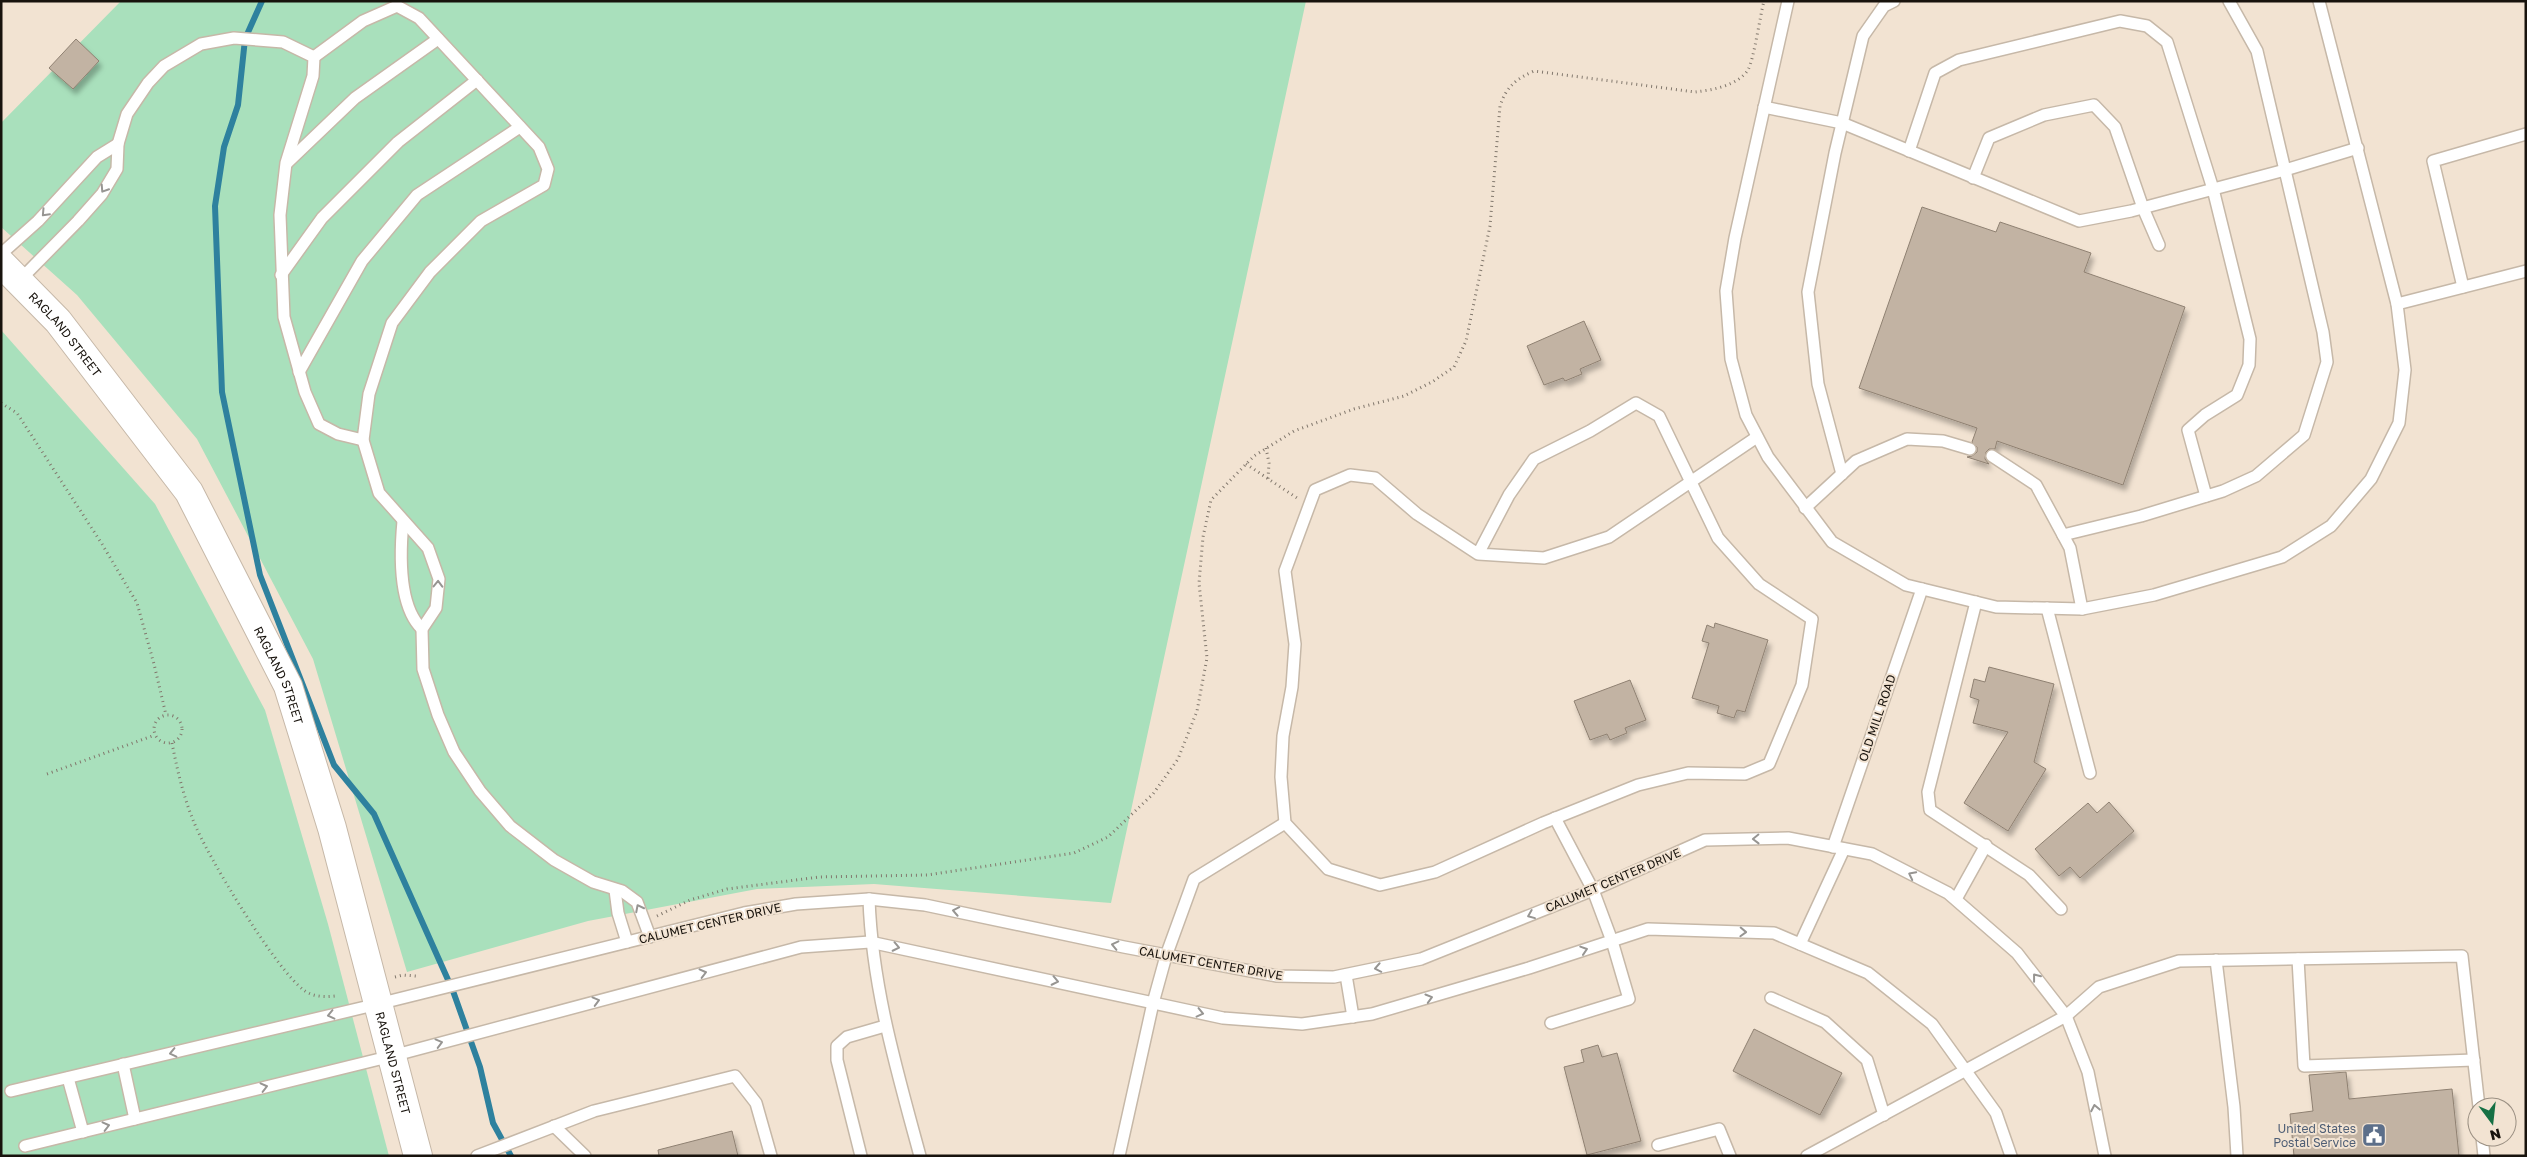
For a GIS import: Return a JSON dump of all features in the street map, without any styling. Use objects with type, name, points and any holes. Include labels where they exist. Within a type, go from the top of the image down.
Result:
[{"type":"street","name":"RAGLAND STREET","points":[[10,272],[58,321],[189,492],[288,686],[332,828],[418,1156]]},
{"type":"lane","points":[[1788,1],[1735,238],[1726,291],[1732,359],[1746,415],[1768,457],[1832,542],[1906,585],[1996,607],[2082,609],[2154,595],[2282,557],[2331,526],[2371,479],[2399,423],[2405,370],[2397,304],[2319,1]]},
{"type":"lane","points":[[1842,474],[1818,384],[1808,292],[1842,124],[1863,36],[1884,6],[1894,1]]},
{"type":"lane","points":[[2063,535],[2141,516],[2206,496],[2256,476],[2304,436],[2327,362],[2324,332],[2257,51],[2229,1]]},
{"type":"lane","points":[[314,57],[363,21],[397,6],[419,18],[477,80],[539,147],[548,169],[544,185],[481,221],[430,272],[392,323],[369,394],[364,440],[370,468],[379,493],[402,522],[428,548],[439,578],[436,608],[422,629],[423,669],[438,715],[454,752],[480,791],[510,826],[554,860],[593,882],[622,891],[637,902],[650,937]]},
{"type":"lane","points":[[1909,151],[1935,73],[1959,60],[2120,21],[2148,26],[2168,42],[2213,189],[2250,339],[2249,366],[2237,395],[2205,415],[2188,430],[2206,496]]},
{"type":"lane","points":[[10,272],[78,221],[102,194],[116,169],[118,144],[127,114],[148,83],[164,66],[201,44],[234,38],[284,42],[314,57]]},
{"type":"lane","points":[[286,163],[355,98],[438,39]]},
{"type":"lane","points":[[314,57],[313,76],[286,163],[280,215],[284,317],[305,392],[318,424],[338,434],[364,440]]},
{"type":"lane","points":[[281,276],[322,218],[398,142],[477,80]]},
{"type":"lane","points":[[1973,178],[1989,138],[2044,115],[2094,105],[2115,127],[2143,208],[2159,245]]},
{"type":"lane","points":[[1764,107],[1842,124],[2079,221],[2143,208],[2285,170],[2358,148]]},
{"type":"lane","points":[[299,372],[362,261],[417,195],[520,127]]},
{"type":"lane","points":[[2463,288],[2433,161],[2526,134]]},
{"type":"lane","points":[[1,254],[38,221],[97,157],[118,144]]},
{"type":"lane","points":[[2397,304],[2526,271]]},
{"type":"lane","points":[[1478,554],[1509,495],[1534,459],[1590,431],[1636,402],[1659,416],[1692,481],[1718,538],[1758,584],[1812,619],[1802,685],[1769,764],[1745,774],[1688,773],[1638,785],[1555,818],[1436,872],[1380,885],[1328,869],[1285,823],[1281,778],[1283,744],[1292,687],[1295,644],[1285,571],[1315,490],[1350,475],[1375,478],[1417,514],[1478,554],[1544,558],[1609,537],[1692,481],[1758,436]]},
{"type":"lane","points":[[1805,508],[1856,461],[1907,438],[1943,441],[1970,449]]},
{"type":"lane","points":[[1992,456],[2036,485],[2070,548],[2082,609]]},
{"type":"lane","points":[[402,522],[400,552],[407,604],[414,621],[422,629]]},
{"type":"lane","name":"OLD MILL ROAD","points":[[1800,944],[1838,848],[1922,589]]},
{"type":"lane","points":[[1976,602],[1928,792],[1930,810],[2029,875],[2061,909]]},
{"type":"lane","points":[[2047,608],[2090,773]]},
{"type":"lane","points":[[1551,1023],[1629,999],[1612,941],[1593,890],[1555,818]]},
{"type":"lane","points":[[1119,1156],[1153,1002],[1166,956],[1194,879],[1285,823]]},
{"type":"lane","name":"CALUMET CENTER DRIVE","points":[[11,1091],[378,1004],[744,913],[796,904],[869,899],[925,905],[1166,956],[1277,976],[1334,977],[1421,959],[1593,890],[1705,840],[1788,838],[1872,854],[1948,893],[2017,953],[2066,1016],[2088,1072],[2105,1156]]},
{"type":"lane","points":[[1956,900],[1986,845]]},
{"type":"lane","points":[[615,890],[618,913],[627,942]]},
{"type":"lane","points":[[869,899],[870,942],[886,1026],[920,1156]]},
{"type":"lane","points":[[25,1146],[392,1056],[801,947],[870,942],[1223,1018],[1302,1024],[1372,1014],[1501,976],[1648,929],[1774,933],[1868,973],[1932,1024],[1996,1113],[2011,1156]]},
{"type":"lane","points":[[1807,1156],[2066,1016],[2099,987],[2180,961],[2462,956],[2478,1097]]},
{"type":"lane","points":[[2298,959],[2304,1066],[2474,1060]]},
{"type":"lane","points":[[2216,960],[2234,1108],[2237,1156]]},
{"type":"lane","points":[[1346,974],[1353,1017]]},
{"type":"lane","points":[[1771,998],[1825,1022],[1867,1060],[1884,1114]]},
{"type":"lane","points":[[861,1156],[837,1060],[837,1046],[847,1037],[886,1026]]},
{"type":"lane","points":[[122,1064],[135,1119]]},
{"type":"lane","points":[[477,1156],[594,1110],[735,1076],[756,1103],[771,1156]]},
{"type":"lane","points":[[68,1078],[83,1132]]},
{"type":"lane","points":[[554,1126],[585,1156]]},
{"type":"lane","points":[[1658,1145],[1719,1129],[1730,1156]]},
{"type":"path","points":[[658,916],[690,900],[727,889],[818,877],[927,875],[1074,852],[1108,838],[1153,794],[1168,773],[1178,758],[1197,711],[1207,658],[1199,583],[1203,537],[1211,500],[1246,464],[1266,448],[1294,431],[1354,409],[1404,396],[1432,382],[1454,367],[1466,341],[1490,226],[1500,106],[1504,93],[1518,78],[1534,71],[1695,92],[1719,88],[1738,79],[1748,70],[1764,1]]},
{"type":"path","points":[[1,403],[17,413],[102,544],[137,603],[166,715]]},
{"type":"path","points":[[1266,448],[1269,463],[1268,479]]},
{"type":"path","points":[[1246,464],[1309,504]]},
{"type":"path","points":[[166,715],[175,717],[181,724],[180,737],[172,743],[160,741],[155,735],[155,722],[166,715]]},
{"type":"path","points":[[47,774],[155,735]]},
{"type":"path","points":[[172,743],[177,768],[193,821],[230,888],[287,974],[306,992],[324,997],[339,996]]},
{"type":"green space","points":[[121,1],[1306,1],[1111,903],[874,884],[757,889],[588,921],[407,972],[313,659],[197,439],[77,295],[1,227],[1,123]]},
{"type":"green space","points":[[1,330],[155,504],[265,710],[328,924],[389,1156],[1,1156]]},
{"type":"building","points":[[76,39],[99,61],[73,89],[49,68]]},
{"type":"building","points":[[1922,207],[1996,232],[2000,222],[2091,253],[2084,272],[2185,307],[2123,485],[1997,441],[1995,449],[1989,449],[1986,452],[1985,459],[1989,464],[1967,457],[1977,452],[1977,447],[1972,442],[1977,428],[1859,388]]},
{"type":"building","points":[[1584,321],[1601,360],[1580,369],[1582,374],[1565,381],[1563,378],[1544,385],[1527,346]]},
{"type":"building","points":[[1715,623],[1768,640],[1745,712],[1737,710],[1734,718],[1717,713],[1719,706],[1692,698],[1709,643],[1702,641],[1707,625],[1714,628]]},
{"type":"building","points":[[1989,667],[2054,684],[2034,762],[2046,769],[2008,831],[1964,803],[2008,732],[1973,723],[1979,700],[1970,697],[1974,679],[1985,682]]},
{"type":"building","points":[[1630,680],[1646,720],[1625,728],[1627,733],[1610,740],[1607,734],[1590,740],[1574,701]]},
{"type":"building","points":[[2109,802],[2134,831],[2080,878],[2070,867],[2059,876],[2035,849],[2088,803],[2097,813]]},
{"type":"building","points":[[1754,1029],[1842,1073],[1820,1115],[1733,1071]]},
{"type":"building","points":[[1598,1045],[1602,1057],[1617,1053],[1641,1141],[1587,1155],[1564,1067],[1584,1062],[1581,1050]]},
{"type":"building","name":"United States Postal Service","points":[[2346,1072],[2349,1099],[2452,1089],[2459,1156],[2294,1156],[2290,1114],[2313,1111],[2309,1075]]},
{"type":"building","points":[[732,1131],[738,1156],[659,1156],[658,1150]]},
{"type":"waterway","points":[[262,1],[245,39],[238,105],[224,147],[215,206],[222,392],[260,575],[334,765],[374,814],[453,991],[480,1067],[493,1123],[511,1156]]},
{"type":"place","name":"United States Postal Service","points":[[2374,1135]]}]
